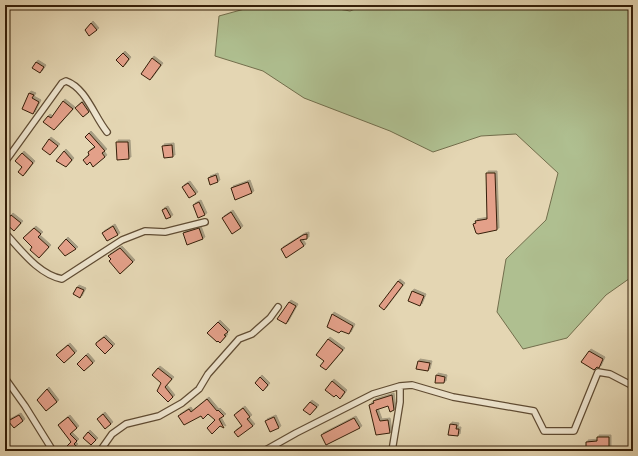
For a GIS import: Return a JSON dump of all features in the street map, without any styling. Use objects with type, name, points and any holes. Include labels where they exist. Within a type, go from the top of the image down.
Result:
[{"type":"street","points":[[5,162],[62,83],[66,81],[75,85],[88,101],[97,120],[107,132]]},
{"type":"street","points":[[5,233],[41,270],[53,277],[62,279],[122,240],[145,231],[165,232],[205,222]]},
{"type":"street","points":[[100,451],[112,434],[126,424],[159,416],[182,403],[199,389],[208,374],[239,340],[252,334],[270,318],[278,307]]},
{"type":"street","points":[[264,451],[296,432],[366,398],[400,386],[412,385],[454,397],[534,411],[544,431],[574,431],[598,372],[610,374],[633,386]]},
{"type":"street","points":[[5,378],[25,406],[53,451]]},
{"type":"street","points":[[392,451],[400,402],[400,386]]},
{"type":"green space","points":[[259,5],[316,5],[350,11],[365,5],[633,5],[633,276],[606,295],[567,338],[523,349],[497,312],[506,259],[546,220],[558,173],[516,134],[481,136],[433,152],[390,131],[304,98],[263,71],[215,56],[219,16]]},
{"type":"building","points":[[91,23],[97,30],[89,36],[85,30]]},
{"type":"building","points":[[123,53],[129,59],[123,67],[116,60]]},
{"type":"building","points":[[152,58],[161,65],[150,80],[141,74]]},
{"type":"building","points":[[36,62],[44,67],[40,73],[32,68]]},
{"type":"building","points":[[29,93],[34,95],[32,98],[39,102],[33,114],[22,109]]},
{"type":"building","points":[[63,101],[73,109],[54,130],[43,122],[48,116],[51,118]]},
{"type":"building","points":[[82,102],[89,112],[83,117],[75,108]]},
{"type":"building","points":[[89,133],[105,151],[102,153],[105,157],[93,167],[90,162],[87,165],[83,160],[89,155],[88,152],[95,147],[85,137]]},
{"type":"building","points":[[49,139],[58,146],[50,155],[42,149]]},
{"type":"building","points":[[116,142],[128,142],[129,159],[117,160]]},
{"type":"building","points":[[172,145],[173,157],[164,158],[162,146]]},
{"type":"building","points":[[64,151],[72,160],[66,167],[56,161]]},
{"type":"building","points":[[22,153],[33,163],[23,176],[18,172],[22,167],[15,161]]},
{"type":"building","points":[[486,173],[495,173],[497,230],[478,234],[476,233],[473,224],[476,223],[475,221],[487,219]]},
{"type":"building","points":[[216,175],[218,182],[210,185],[208,178]]},
{"type":"building","points":[[248,182],[252,193],[235,200],[231,188]]},
{"type":"building","points":[[188,183],[196,194],[189,198],[182,187]]},
{"type":"building","points":[[199,202],[205,215],[198,218],[193,205]]},
{"type":"building","points":[[166,208],[171,217],[166,219],[162,210]]},
{"type":"building","points":[[231,212],[241,228],[232,234],[222,218]]},
{"type":"building","points":[[11,215],[21,223],[14,231],[5,223]]},
{"type":"building","points":[[113,226],[118,235],[107,241],[102,233]]},
{"type":"building","points":[[34,228],[41,234],[38,237],[49,247],[39,258],[30,250],[32,247],[23,238]]},
{"type":"building","points":[[199,228],[203,239],[187,245],[183,233]]},
{"type":"building","points":[[307,234],[307,239],[300,240],[304,246],[286,258],[281,249]]},
{"type":"building","points":[[66,239],[76,249],[65,256],[58,248]]},
{"type":"building","points":[[120,248],[133,262],[120,274],[109,261],[111,259],[108,256]]},
{"type":"building","points":[[398,281],[403,285],[384,310],[379,306]]},
{"type":"building","points":[[77,287],[84,290],[80,298],[73,294]]},
{"type":"building","points":[[412,291],[424,296],[420,306],[408,301]]},
{"type":"building","points":[[289,302],[296,306],[286,324],[277,319]]},
{"type":"building","points":[[332,314],[353,326],[349,334],[341,331],[339,333],[327,327]]},
{"type":"building","points":[[218,322],[228,332],[224,335],[226,336],[220,343],[207,333]]},
{"type":"building","points":[[104,337],[113,346],[105,354],[96,345],[96,343]]},
{"type":"building","points":[[328,339],[343,350],[326,370],[320,366],[324,361],[316,355]]},
{"type":"building","points":[[68,345],[75,353],[64,363],[56,355]]},
{"type":"building","points":[[589,351],[603,359],[599,368],[597,367],[594,370],[581,362]]},
{"type":"building","points":[[86,355],[93,363],[84,371],[77,364]]},
{"type":"building","points":[[418,361],[430,363],[428,371],[416,369]]},
{"type":"building","points":[[158,368],[172,379],[165,387],[173,397],[168,402],[157,391],[161,383],[152,375]]},
{"type":"building","points":[[436,375],[445,377],[444,383],[435,383]]},
{"type":"building","points":[[260,377],[268,385],[263,391],[255,383]]},
{"type":"building","points":[[332,381],[345,392],[340,399],[336,395],[334,397],[325,390]]},
{"type":"building","points":[[47,389],[57,402],[46,411],[37,400]]},
{"type":"building","points":[[392,395],[394,410],[390,412],[388,406],[376,410],[380,421],[388,420],[390,433],[376,435],[369,405],[374,403],[373,401]]},
{"type":"building","points":[[207,399],[217,411],[218,410],[224,416],[219,419],[224,428],[220,426],[212,434],[207,428],[215,420],[208,414],[203,419],[201,416],[184,425],[178,416],[189,409],[191,412]]},
{"type":"building","points":[[310,402],[317,407],[310,415],[303,410]]},
{"type":"building","points":[[243,408],[250,417],[247,419],[253,426],[238,437],[234,432],[242,426],[234,415]]},
{"type":"building","points":[[103,414],[111,424],[105,429],[97,419]]},
{"type":"building","points":[[19,415],[23,421],[14,428],[8,421]]},
{"type":"building","points":[[68,417],[77,428],[70,434],[77,441],[74,444],[76,446],[73,449],[62,451],[71,442],[58,425]]},
{"type":"building","points":[[274,417],[279,428],[270,432],[265,421]]},
{"type":"building","points":[[354,418],[360,428],[326,445],[321,435]]},
{"type":"building","points":[[450,424],[457,425],[456,429],[459,429],[458,436],[448,435]]},
{"type":"building","points":[[88,432],[96,440],[91,445],[83,438]]},
{"type":"building","points":[[597,437],[609,437],[609,448],[586,447],[586,442],[597,441]]}]
